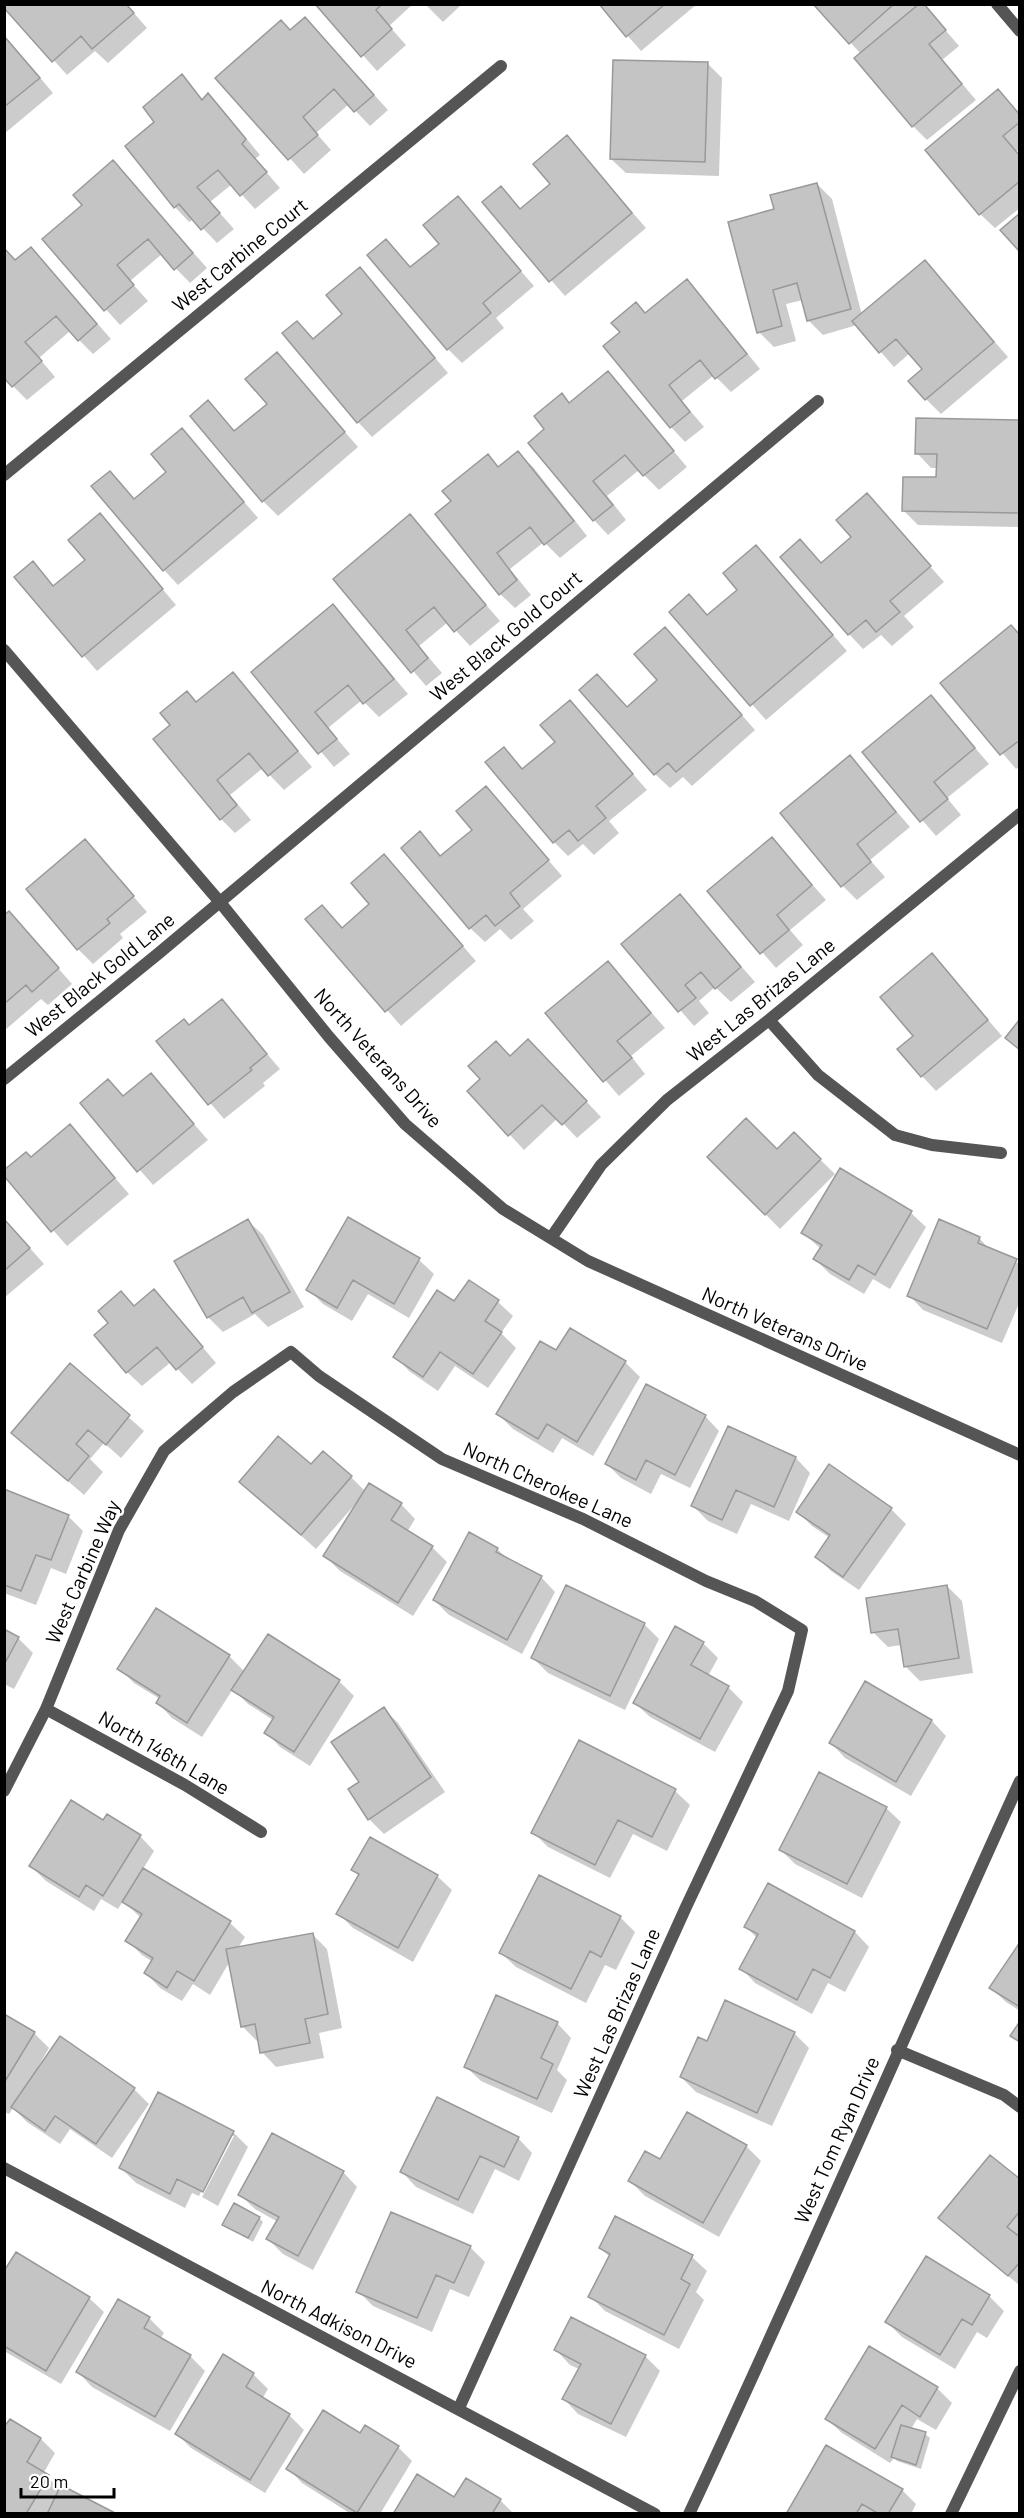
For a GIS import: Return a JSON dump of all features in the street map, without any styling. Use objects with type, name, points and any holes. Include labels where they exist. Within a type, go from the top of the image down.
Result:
[{"type":"street","points":[[997,4],[1020,31]]},
{"type":"street","name":"West Carbine Court","points":[[4,475],[501,66]]},
{"type":"street","name":"West Black Gold Court","points":[[219,901],[818,401]]},
{"type":"street","name":"North Veterans Drive","points":[[4,650],[219,901],[329,1036],[405,1124],[503,1209],[588,1261],[1020,1455]]},
{"type":"street","name":"West Las Brizas Lane","points":[[551,1238],[601,1165],[667,1100],[769,1020],[1020,814]]},
{"type":"street","name":"West Black Gold Lane","points":[[4,1079],[219,901]]},
{"type":"street","points":[[769,1020],[818,1075],[896,1136],[932,1145],[1002,1153]]},
{"type":"street","name":"North Cherokee Lane","points":[[291,1352],[319,1376],[442,1459],[583,1519],[706,1581],[756,1601],[802,1630]]},
{"type":"street","name":"West Carbine Way","points":[[4,1791],[46,1709],[118,1530],[164,1451],[232,1392],[291,1352]]},
{"type":"street","name":"West Las Brizas Lane","points":[[459,2408],[686,1907],[788,1690],[802,1630]]},
{"type":"street","name":"North 146th Lane","points":[[46,1709],[185,1785],[261,1832]]},
{"type":"street","name":"West Tom Ryan Drive","points":[[688,2514],[784,2311],[897,2050],[1020,1781]]},
{"type":"street","points":[[897,2050],[1004,2095],[1020,2107]]},
{"type":"street","name":"North Adkison Drive","points":[[4,2168],[655,2514]]},
{"type":"street","points":[[951,2514],[1020,2371]]},
{"type":"building","points":[[4,4],[126,4],[134,13],[92,49],[81,36],[52,62],[4,8]]},
{"type":"building","points":[[315,4],[382,4],[376,10],[392,29],[361,57]]},
{"type":"building","points":[[599,4],[665,4],[626,37]]},
{"type":"building","points":[[813,4],[894,4],[849,44]]},
{"type":"building","points":[[919,4],[924,4],[946,30],[929,44],[962,84],[912,127],[854,58]]},
{"type":"building","points":[[305,17],[374,95],[354,112],[334,89],[303,117],[318,135],[288,160],[215,78],[281,20],[290,30]]},
{"type":"building","points":[[4,36],[40,78],[4,107]]},
{"type":"building","points":[[613,60],[708,62],[705,162],[610,159]]},
{"type":"building","points":[[182,74],[202,100],[208,93],[246,139],[242,144],[267,172],[240,196],[218,170],[197,187],[220,213],[201,230],[179,204],[174,208],[125,146],[154,122],[143,107]]},
{"type":"building","points":[[998,89],[1020,115],[1020,122],[1003,136],[1020,156],[1020,181],[979,215],[925,150]]},
{"type":"building","points":[[567,135],[632,213],[549,282],[482,202],[501,186],[520,209],[550,184],[533,164]]},
{"type":"building","points":[[113,160],[193,253],[174,270],[148,239],[117,265],[134,285],[104,311],[42,239],[82,205],[73,195]]},
{"type":"building","points":[[817,183],[851,309],[807,321],[797,283],[773,290],[782,326],[757,333],[728,222],[774,209],[770,195]]},
{"type":"building","points":[[458,196],[521,271],[483,303],[491,313],[447,350],[367,255],[386,239],[410,267],[439,244],[423,225]]},
{"type":"building","points":[[1020,213],[1020,252],[1000,230]]},
{"type":"building","points":[[31,247],[97,324],[78,341],[56,316],[25,342],[42,361],[12,387],[4,378],[4,248],[15,260]]},
{"type":"building","points":[[925,260],[994,342],[925,400],[908,381],[922,369],[896,339],[879,353],[852,321]]},
{"type":"building","points":[[360,267],[435,358],[357,423],[282,333],[297,321],[313,339],[342,314],[326,295]]},
{"type":"building","points":[[687,279],[747,354],[715,379],[700,360],[669,385],[690,412],[670,428],[603,346],[620,332],[611,323],[636,302],[645,313]]},
{"type":"building","points":[[277,352],[345,432],[262,502],[190,416],[208,400],[234,431],[267,404],[245,379]]},
{"type":"building","points":[[608,371],[674,451],[643,476],[625,455],[593,481],[613,505],[593,521],[528,443],[544,429],[534,416],[562,393],[569,403]]},
{"type":"building","points":[[916,418],[1020,420],[1020,513],[902,511],[903,477],[936,477],[937,454],[915,454]]},
{"type":"building","points":[[182,428],[244,502],[163,571],[91,486],[110,471],[134,499],[166,472],[151,454]]},
{"type":"building","points":[[518,451],[574,521],[544,545],[530,527],[497,553],[517,580],[499,595],[435,514],[451,501],[442,491],[488,454],[498,467]]},
{"type":"building","points":[[867,493],[931,566],[890,601],[900,612],[876,632],[866,620],[848,635],[780,557],[800,539],[821,563],[851,537],[836,520]]},
{"type":"building","points":[[100,513],[163,589],[82,657],[14,577],[33,561],[53,586],[85,560],[68,540]]},
{"type":"building","points":[[410,514],[486,605],[454,632],[434,607],[406,630],[428,658],[411,673],[333,579]]},
{"type":"building","points":[[756,545],[833,635],[750,706],[669,612],[689,594],[707,615],[737,590],[723,573]]},
{"type":"building","points":[[333,604],[394,679],[363,704],[348,685],[315,712],[337,739],[318,754],[251,672]]},
{"type":"building","points":[[1011,625],[1020,635],[1020,740],[1000,755],[940,683]]},
{"type":"building","points":[[665,627],[742,715],[676,772],[668,763],[654,775],[579,690],[597,674],[627,707],[657,680],[634,654]]},
{"type":"building","points":[[233,672],[298,751],[268,776],[249,753],[217,780],[237,805],[220,820],[153,739],[170,725],[160,713],[187,691],[196,702]]},
{"type":"building","points":[[931,695],[975,748],[934,782],[948,799],[920,822],[862,752]]},
{"type":"building","points":[[570,700],[633,774],[596,806],[606,818],[578,841],[569,830],[553,843],[485,762],[504,747],[522,769],[555,742],[540,725]]},
{"type":"building","points":[[850,755],[896,812],[857,844],[871,862],[841,887],[780,813]]},
{"type":"building","points":[[486,786],[549,860],[510,893],[520,906],[495,926],[486,915],[469,929],[401,848],[420,831],[440,856],[472,830],[456,811]]},
{"type":"building","points":[[772,837],[812,885],[777,915],[789,930],[760,954],[707,891]]},
{"type":"building","points":[[85,839],[134,896],[107,919],[110,923],[77,950],[26,889]]},
{"type":"building","points":[[384,854],[463,946],[385,1012],[305,919],[322,905],[342,928],[369,904],[351,883]]},
{"type":"building","points":[[680,894],[741,967],[715,989],[701,972],[685,985],[696,998],[678,1012],[621,944]]},
{"type":"building","points":[[9,911],[59,968],[32,992],[26,985],[4,1004],[4,915]]},
{"type":"building","points":[[932,953],[988,1020],[921,1077],[897,1049],[913,1036],[880,997]]},
{"type":"building","points":[[608,961],[651,1013],[617,1041],[632,1058],[603,1082],[545,1013]]},
{"type":"building","points":[[222,999],[267,1054],[250,1068],[252,1070],[208,1105],[156,1041],[184,1019],[189,1025]]},
{"type":"building","points":[[1020,1019],[1020,1050],[1005,1038]]},
{"type":"building","points":[[528,1039],[587,1101],[562,1125],[542,1105],[508,1136],[467,1091],[480,1079],[468,1066],[496,1041],[510,1056]]},
{"type":"building","points":[[151,1073],[194,1124],[137,1172],[80,1103],[108,1079],[123,1096]]},
{"type":"building","points":[[746,1118],[777,1149],[794,1132],[821,1159],[765,1215],[707,1157]]},
{"type":"building","points":[[70,1124],[115,1178],[51,1232],[4,1176],[4,1170],[26,1152],[31,1157]]},
{"type":"building","points":[[840,1168],[912,1211],[875,1275],[858,1265],[849,1280],[813,1259],[822,1245],[801,1233]]},
{"type":"building","points":[[348,1217],[420,1258],[394,1304],[353,1280],[337,1308],[306,1290]]},
{"type":"building","points":[[4,1219],[30,1248],[4,1271]]},
{"type":"building","points":[[248,1219],[290,1292],[252,1313],[243,1297],[207,1318],[174,1261]]},
{"type":"building","points":[[939,1219],[980,1237],[978,1243],[1017,1259],[987,1329],[907,1296]]},
{"type":"building","points":[[469,1280],[499,1300],[485,1321],[502,1332],[473,1374],[440,1352],[423,1377],[393,1357],[437,1290],[454,1301]]},
{"type":"building","points":[[154,1289],[203,1347],[176,1370],[157,1347],[126,1373],[94,1335],[108,1323],[98,1311],[121,1291],[134,1306]]},
{"type":"building","points":[[570,1328],[626,1361],[577,1442],[547,1424],[538,1439],[496,1414],[540,1341],[556,1350]]},
{"type":"building","points":[[70,1363],[130,1415],[106,1445],[88,1430],[76,1444],[89,1456],[68,1481],[11,1433]]},
{"type":"building","points":[[646,1384],[706,1415],[675,1475],[646,1460],[636,1480],[605,1464]]},
{"type":"building","points":[[728,1426],[796,1457],[774,1507],[736,1490],[722,1520],[691,1506]]},
{"type":"building","points":[[278,1436],[311,1464],[323,1451],[352,1476],[301,1535],[239,1482]]},
{"type":"building","points":[[829,1464],[892,1508],[843,1577],[815,1557],[830,1535],[796,1512]]},
{"type":"building","points":[[369,1483],[402,1503],[391,1520],[433,1546],[398,1603],[323,1556]]},
{"type":"building","points":[[4,1489],[69,1515],[51,1560],[36,1555],[21,1591],[4,1585]]},
{"type":"building","points":[[469,1532],[498,1548],[496,1552],[542,1576],[507,1640],[433,1600]]},
{"type":"building","points":[[566,1585],[645,1623],[610,1696],[531,1658]]},
{"type":"building","points":[[947,1585],[959,1658],[904,1667],[898,1629],[871,1633],[866,1598]]},
{"type":"building","points":[[156,1608],[230,1655],[187,1723],[156,1703],[160,1696],[117,1669]]},
{"type":"building","points":[[675,1626],[704,1642],[691,1665],[729,1686],[700,1739],[633,1703]]},
{"type":"building","points":[[4,1629],[19,1637],[4,1665]]},
{"type":"building","points":[[268,1634],[340,1680],[294,1752],[264,1733],[274,1717],[231,1690]]},
{"type":"building","points":[[865,1681],[932,1720],[896,1782],[829,1743]]},
{"type":"building","points":[[384,1707],[431,1777],[368,1820],[348,1789],[359,1782],[331,1742]]},
{"type":"building","points":[[579,1740],[676,1789],[652,1837],[618,1820],[595,1865],[531,1833]]},
{"type":"building","points":[[819,1772],[887,1807],[847,1884],[779,1850]]},
{"type":"building","points":[[71,1800],[103,1820],[107,1814],[141,1835],[103,1896],[86,1885],[79,1897],[29,1866]]},
{"type":"building","points":[[370,1837],[438,1875],[398,1948],[336,1914],[359,1874],[351,1870]]},
{"type":"building","points":[[143,1868],[231,1921],[194,1981],[177,1971],[167,1988],[144,1973],[153,1958],[125,1941],[142,1914],[122,1902]]},
{"type":"building","points":[[539,1875],[621,1916],[601,1957],[590,1951],[571,1989],[499,1953]]},
{"type":"building","points":[[768,1883],[855,1931],[830,1978],[813,1969],[797,2000],[739,1969],[758,1934],[744,1927]]},
{"type":"building","points":[[313,1933],[328,2014],[305,2019],[310,2043],[260,2053],[255,2024],[241,2027],[226,1949]]},
{"type":"building","points":[[1020,1942],[1020,2007],[989,1988]]},
{"type":"building","points":[[496,1995],[558,2022],[541,2058],[553,2064],[537,2099],[464,2067]]},
{"type":"building","points":[[725,2000],[795,2032],[757,2113],[680,2077],[698,2037],[707,2041]]},
{"type":"building","points":[[4,2014],[35,2032],[4,2083]]},
{"type":"building","points":[[1020,2021],[1020,2042],[1010,2036]]},
{"type":"building","points":[[60,2036],[135,2088],[96,2144],[55,2116],[45,2131],[11,2107]]},
{"type":"building","points":[[158,2092],[234,2131],[203,2192],[177,2179],[170,2194],[119,2168]]},
{"type":"building","points":[[437,2097],[519,2137],[504,2167],[480,2156],[458,2200],[400,2172]]},
{"type":"building","points":[[687,2112],[747,2145],[703,2223],[628,2181],[645,2151],[660,2159]]},
{"type":"building","points":[[272,2133],[344,2171],[298,2256],[266,2239],[279,2217],[238,2195]]},
{"type":"building","points":[[990,2155],[1020,2179],[1020,2211],[1007,2227],[1020,2237],[1020,2262],[1008,2276],[938,2218]]},
{"type":"building","points":[[234,2203],[260,2217],[248,2238],[222,2225]]},
{"type":"building","points":[[391,2212],[471,2246],[454,2283],[436,2275],[417,2318],[356,2292]]},
{"type":"building","points":[[615,2216],[693,2255],[681,2279],[690,2284],[664,2335],[588,2297],[610,2254],[599,2248]]},
{"type":"building","points":[[16,2252],[90,2297],[46,2371],[4,2346],[4,2271]]},
{"type":"building","points":[[926,2256],[990,2295],[972,2325],[962,2319],[940,2355],[885,2322]]},
{"type":"building","points":[[118,2299],[150,2317],[144,2328],[191,2355],[155,2417],[76,2372]]},
{"type":"building","points":[[571,2317],[646,2355],[611,2424],[562,2399],[581,2364],[554,2350]]},
{"type":"building","points":[[869,2346],[938,2387],[920,2417],[902,2405],[875,2449],[825,2419]]},
{"type":"building","points":[[223,2354],[254,2373],[246,2387],[290,2414],[250,2480],[175,2434]]},
{"type":"building","points":[[323,2410],[360,2433],[365,2425],[399,2446],[357,2513],[286,2469]]},
{"type":"building","points":[[10,2419],[41,2438],[27,2462],[49,2475],[26,2514],[4,2514],[4,2427]]},
{"type":"building","points":[[901,2425],[926,2432],[916,2465],[891,2457]]},
{"type":"building","points":[[826,2445],[903,2489],[888,2514],[879,2514],[862,2504],[856,2514],[786,2514]]},
{"type":"building","points":[[417,2474],[454,2497],[466,2478],[501,2499],[492,2514],[393,2514]]},
{"type":"building","points":[[61,2485],[117,2514],[47,2514]]}]
